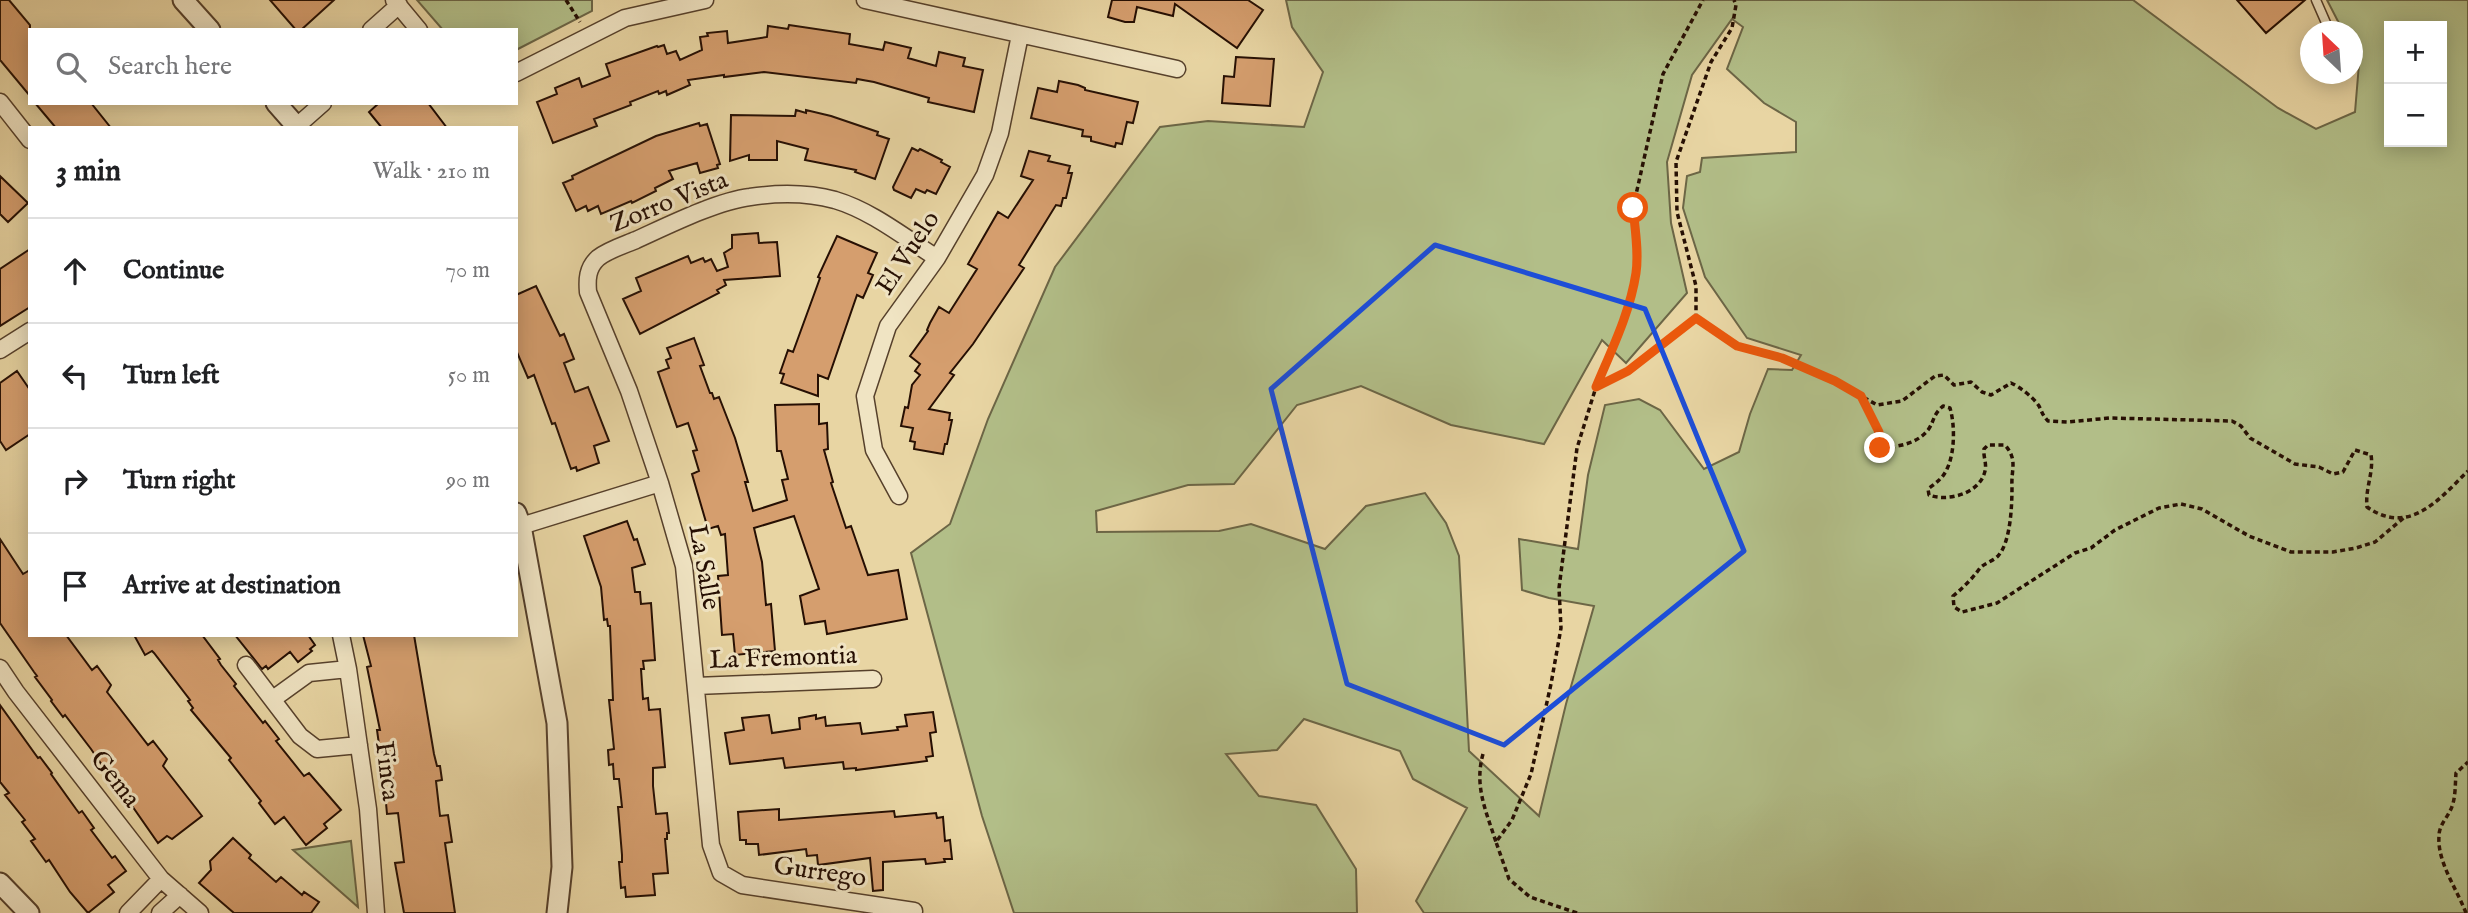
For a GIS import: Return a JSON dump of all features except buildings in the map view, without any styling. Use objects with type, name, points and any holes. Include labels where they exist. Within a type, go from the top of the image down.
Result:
[{"type":"street","points":[[183,0],[208,28]]},
{"type":"street","points":[[518,73],[625,18],[705,0]]},
{"type":"street","points":[[865,0],[1177,69]]},
{"type":"street","points":[[373,28],[396,3],[413,27]]},
{"type":"street","name":"El Vuelo","points":[[899,496],[874,450],[865,396],[888,326],[937,258],[985,175],[1000,133],[1020,35]]},
{"type":"street","points":[[282,105],[296,126]]},
{"type":"street","points":[[298,126],[321,105]]},
{"type":"street","points":[[2,107],[28,137]]},
{"type":"street","name":"Zorro Vista","points":[[587,281],[589,270],[598,258],[613,250],[707,210],[749,197],[796,195],[835,200],[863,211],[937,258]]},
{"type":"street","name":"La Salle","points":[[587,281],[588,292],[629,391],[684,566],[711,845],[721,873]]},
{"type":"street","points":[[0,350],[28,332]]},
{"type":"street","points":[[557,913],[562,866],[557,723],[519,519],[660,483]]},
{"type":"street","name":"Finca","points":[[341,637],[368,809],[376,913]]},
{"type":"street","points":[[246,665],[300,736],[317,749],[359,744]]},
{"type":"street","name":"Gema","points":[[0,668],[161,879],[200,913]]},
{"type":"street","points":[[273,699],[309,673],[348,668]]},
{"type":"street","name":"La Fremontia","points":[[695,686],[873,679]]},
{"type":"street","name":"Gurrego","points":[[721,873],[742,885],[914,911]]},
{"type":"street","points":[[128,913],[161,879]]},
{"type":"street","points":[[0,883],[29,913]]},
{"type":"street","points":[[159,913],[180,895]]},
{"type":"lane","points":[[2316,0],[2325,21]]},
{"type":"path","points":[[566,0],[589,36]]},
{"type":"path","points":[[1496,842],[1512,820],[1531,774],[1546,709],[1561,628],[1559,588],[1577,448],[1596,387],[1620,329],[1636,273],[1633,208],[1663,74],[1703,0]]},
{"type":"path","points":[[1696,318],[1696,286],[1677,212],[1676,162],[1711,62],[1732,28],[1736,5],[1734,0]]},
{"type":"path","points":[[1596,387],[1628,371],[1696,318]]},
{"type":"path","points":[[1696,318],[1737,346],[1782,358],[1835,381],[1877,405],[1902,401],[1935,376],[1944,375],[1954,385],[1971,382],[1982,392],[1991,395],[2011,383],[2038,404],[2042,415],[2048,421],[2110,418],[2232,421],[2241,426],[2250,438],[2295,464],[2319,467],[2333,474],[2343,472],[2355,450],[2371,454],[2373,467],[2366,495],[2367,507],[2376,513],[2395,518],[2415,515],[2436,503],[2468,471]]},
{"type":"path","points":[[1861,396],[1879,432],[1876,442],[1880,448],[1897,447],[1914,441],[1927,430],[1934,414],[1943,406],[1950,408],[1954,419],[1950,459],[1941,479],[1928,489],[1929,495],[1938,498],[1968,492],[1979,483],[1985,472],[1984,449],[1988,445],[2006,445],[2011,452],[2015,462],[2011,485],[2013,512],[2007,532],[1999,555],[1982,566],[1975,577],[1953,596],[1954,607],[1962,612],[1997,604],[2075,553],[2091,548],[2115,530],[2159,508],[2181,504],[2202,509],[2249,536],[2291,552],[2333,552],[2356,548],[2375,542],[2406,516]]},
{"type":"path","points":[[1483,754],[1478,773],[1483,802],[1509,879],[1530,897],[1577,913]]},
{"type":"path","points":[[2466,913],[2455,884],[2444,868],[2438,835],[2451,810],[2456,773],[2468,762]]},
{"type":"highlighted area","points":[[1435,245],[1645,309],[1744,551],[1504,745],[1347,684],[1271,389]]},
{"type":"green space","points":[[417,0],[592,0],[592,11],[518,49],[518,28],[441,28]]},
{"type":"green space","points":[[1286,0],[2133,0],[2278,108],[2316,129],[2355,112],[2357,84],[2363,84],[2363,21],[2338,21],[2327,0],[2468,0],[2468,913],[1424,913],[1416,901],[1467,808],[1413,779],[1400,751],[1304,719],[1277,750],[1226,754],[1259,796],[1316,805],[1356,869],[1357,913],[1014,913],[982,816],[911,553],[950,524],[988,419],[1055,267],[1160,127],[1208,121],[1304,127],[1323,72],[1292,27]],"holes":[[[1732,19],[1743,27],[1727,69],[1764,103],[1796,122],[1796,152],[1702,158],[1700,172],[1687,176],[1683,208],[1705,277],[1747,338],[1801,355],[1792,370],[1768,369],[1750,414],[1739,452],[1704,469],[1660,410],[1639,399],[1605,405],[1588,475],[1578,549],[1519,539],[1522,590],[1594,606],[1566,704],[1539,816],[1469,751],[1459,556],[1446,523],[1425,493],[1366,506],[1325,549],[1251,524],[1219,531],[1097,532],[1096,511],[1188,485],[1234,484],[1297,405],[1361,386],[1451,425],[1544,444],[1602,340],[1626,363],[1687,293],[1671,223],[1667,162],[1692,75]]]},
{"type":"green space","points":[[351,841],[358,907],[293,850]]},
{"type":"route","points":[[1633,208],[1636,273],[1620,329],[1596,387],[1628,371],[1696,318],[1737,346],[1782,358],[1835,381],[1861,396],[1879,432],[1876,442],[1880,448]]}]
